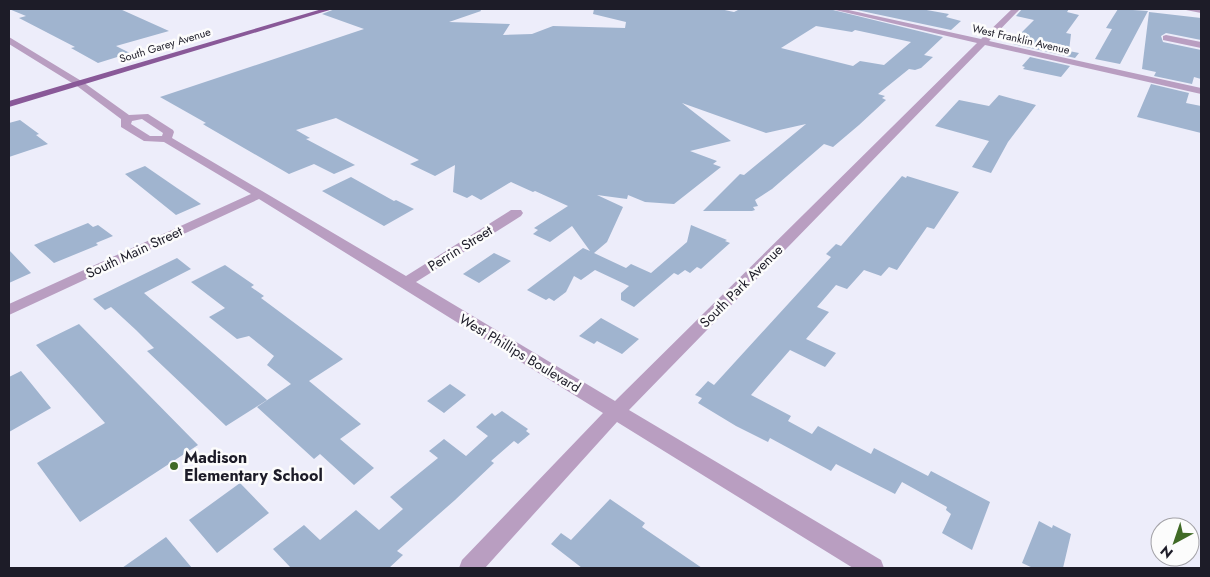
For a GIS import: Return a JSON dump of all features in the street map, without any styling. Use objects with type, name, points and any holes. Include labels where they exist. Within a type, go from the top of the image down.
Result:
[{"type":"main road","name":"South Garey Avenue","points":[[9,104],[75,81],[310,9]]},
{"type":"main road","name":"South Garey Avenue","points":[[9,96],[75,81],[329,9]]},
{"type":"street","name":"West Franklin Avenue","points":[[835,9],[985,41],[1201,91]]},
{"type":"street","name":"South Park Avenue","points":[[470,568],[616,411],[1016,9]]},
{"type":"street","points":[[1185,9],[1201,11]]},
{"type":"street","points":[[1166,38],[1201,45]]},
{"type":"street","name":"West Phillips Boulevard","points":[[9,40],[75,81],[128,118],[144,116],[169,132],[166,140]]},
{"type":"street","name":"West Phillips Boulevard","points":[[128,118],[125,124],[148,139],[166,140],[260,194],[874,568]]},
{"type":"street","name":"South Main Street","points":[[9,310],[260,194]]},
{"type":"street","name":"Perrin Street","points":[[405,284],[516,213]]},
{"type":"building","points":[[9,9],[120,9],[169,31],[116,46],[130,53],[98,63],[71,48],[75,47],[19,18],[26,16]]},
{"type":"building","points":[[335,9],[480,9],[481,11],[449,22],[510,24],[503,35],[532,34],[553,26],[625,28],[626,22],[593,14],[594,9],[720,9],[734,12],[740,9],[829,9],[943,37],[924,55],[933,57],[921,68],[909,69],[878,94],[885,96],[882,98],[886,100],[859,125],[833,147],[824,144],[772,189],[755,200],[758,206],[753,207],[755,210],[752,211],[703,211],[740,174],[744,175],[806,124],[766,133],[682,103],[731,141],[690,151],[717,161],[713,164],[721,167],[674,204],[645,202],[628,195],[627,199],[597,195],[623,207],[607,242],[594,253],[626,268],[631,264],[651,273],[687,242],[691,225],[730,243],[701,269],[697,267],[690,273],[685,270],[678,275],[674,273],[634,307],[621,300],[621,293],[629,286],[595,270],[581,280],[574,276],[566,292],[554,301],[549,298],[546,300],[527,290],[583,248],[590,251],[572,226],[550,242],[533,234],[538,230],[534,228],[568,206],[535,191],[533,192],[511,182],[481,200],[472,195],[467,198],[453,192],[455,165],[435,176],[410,164],[419,160],[336,118],[296,130],[310,138],[306,139],[355,165],[334,174],[314,164],[289,174],[160,97],[364,29],[322,14]],"holes":[[[816,26],[852,32],[855,30],[911,42],[884,65],[860,61],[853,66],[781,48]]]},
{"type":"building","points":[[852,9],[921,9],[949,14],[946,17],[961,21],[951,30]]},
{"type":"building","points":[[1022,9],[1069,9],[1067,12],[1079,15],[1066,33],[1071,34],[1069,51],[1079,53],[1075,58],[1013,44],[1034,20],[1016,16]]},
{"type":"building","points":[[1118,9],[1148,11],[1120,64],[1095,59],[1112,29],[1106,28]]},
{"type":"building","points":[[1149,12],[1201,18],[1201,40],[1166,33],[1161,36],[1163,42],[1201,50],[1201,79],[1194,77],[1192,84],[1154,76],[1156,72],[1142,69]]},
{"type":"building","points":[[1030,57],[1070,66],[1061,77],[1023,69],[1025,67],[1022,66]]},
{"type":"building","points":[[1151,84],[1189,93],[1186,103],[1201,106],[1201,133],[1137,117]]},
{"type":"building","points":[[999,95],[1036,105],[1008,142],[991,173],[972,167],[989,141],[935,126],[959,100],[989,106]]},
{"type":"building","points":[[20,120],[39,134],[36,135],[48,144],[9,157],[9,123]]},
{"type":"building","points":[[145,166],[201,204],[176,215],[125,174]]},
{"type":"building","points":[[902,176],[959,192],[934,229],[927,227],[897,270],[889,267],[881,276],[864,270],[847,289],[836,285],[817,307],[829,312],[806,339],[836,353],[825,367],[790,350],[751,395],[791,416],[788,421],[812,434],[818,426],[871,454],[874,448],[928,476],[931,471],[990,502],[972,550],[942,533],[951,514],[946,510],[947,507],[902,482],[895,494],[836,464],[831,471],[770,438],[768,442],[736,426],[698,403],[702,398],[695,395],[708,381],[714,385],[831,257],[826,254],[836,244],[841,246]]},
{"type":"building","points":[[351,177],[394,201],[396,200],[414,209],[384,226],[322,191]]},
{"type":"building","points":[[88,223],[93,227],[98,225],[113,236],[96,243],[98,245],[54,263],[34,245]]},
{"type":"building","points":[[9,250],[31,273],[9,283]]},
{"type":"building","points":[[494,253],[511,261],[479,283],[463,274]]},
{"type":"building","points":[[177,258],[191,269],[144,293],[267,400],[226,426],[147,351],[154,348],[136,330],[111,307],[105,310],[93,299]]},
{"type":"building","points":[[225,265],[254,285],[251,287],[264,296],[261,298],[343,359],[309,381],[361,424],[340,439],[374,468],[354,485],[320,454],[314,459],[257,407],[291,384],[267,365],[274,356],[249,336],[237,339],[209,317],[225,308],[191,282]]},
{"type":"building","points":[[601,318],[639,339],[622,354],[597,341],[594,344],[579,336]]},
{"type":"building","points":[[79,324],[198,445],[80,522],[37,463],[105,423],[36,345]]},
{"type":"building","points":[[21,371],[51,408],[9,432],[9,377]]},
{"type":"building","points":[[450,384],[466,395],[444,413],[427,401]]},
{"type":"building","points":[[502,411],[528,429],[526,431],[530,434],[518,444],[514,441],[491,461],[494,463],[397,551],[403,555],[389,568],[291,568],[273,549],[304,525],[320,540],[356,510],[379,530],[403,509],[390,497],[438,458],[429,451],[444,439],[466,456],[488,436],[476,427],[492,413],[495,416]]},
{"type":"building","points":[[240,483],[269,513],[217,553],[189,520]]},
{"type":"building","points":[[610,499],[645,523],[642,527],[702,568],[582,568],[551,544],[561,533],[571,540]]},
{"type":"building","points":[[1039,521],[1052,528],[1053,525],[1071,534],[1063,568],[1033,568],[1022,563]]},
{"type":"building","points":[[166,537],[192,568],[122,568]]},
{"type":"place","name":"Madison Elementary School","points":[[174,466]]}]
